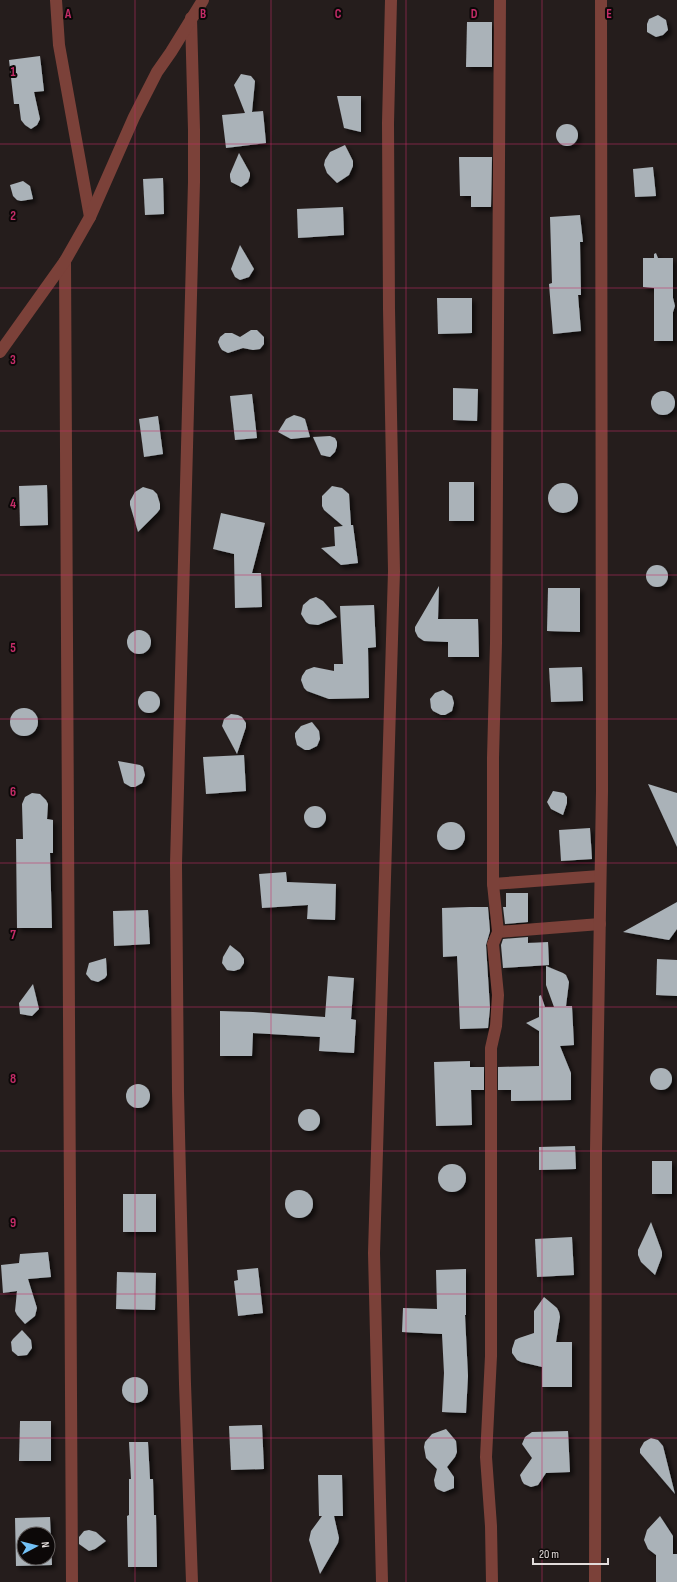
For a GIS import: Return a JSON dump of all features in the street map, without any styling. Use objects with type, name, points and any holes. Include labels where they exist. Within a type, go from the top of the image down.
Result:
[{"type":"street","points":[[56,0],[59,45],[90,216]]},
{"type":"street","points":[[0,352],[65,261],[90,216],[134,117],[157,72],[203,0]]},
{"type":"street","points":[[382,1582],[374,1253],[394,572],[389,309],[388,123],[391,0]]},
{"type":"street","points":[[492,1582],[491,1526],[486,1457],[491,1356],[492,1048],[496,1026],[498,995],[493,944],[498,932],[493,884],[493,758],[496,643],[500,0]]},
{"type":"street","points":[[595,1582],[596,1142],[602,791],[601,0]]},
{"type":"street","points":[[191,18],[194,182],[176,864],[178,1092],[185,1384],[192,1582]]},
{"type":"street","points":[[65,261],[72,1582]]},
{"type":"street","points":[[493,884],[600,876]]},
{"type":"street","points":[[498,932],[600,924]]},
{"type":"building","points":[[658,15],[666,20],[668,30],[663,35],[656,37],[647,32],[647,24],[649,19]]},
{"type":"building","points":[[467,22],[492,22],[492,67],[466,67]]},
{"type":"building","points":[[40,56],[44,91],[34,92],[40,119],[37,125],[31,129],[21,120],[19,104],[14,104],[9,60]]},
{"type":"building","points":[[241,74],[251,76],[255,81],[252,112],[263,111],[266,143],[226,148],[222,115],[245,113],[234,85]]},
{"type":"building","points":[[337,96],[361,96],[361,132],[344,128]]},
{"type":"building","points":[[567,124],[575,127],[578,135],[575,143],[567,146],[559,143],[556,135],[559,127]]},
{"type":"building","points":[[345,145],[353,161],[353,166],[349,175],[337,183],[327,173],[324,165],[325,160],[330,152]]},
{"type":"building","points":[[239,153],[250,173],[248,182],[241,187],[231,182],[230,177]]},
{"type":"building","points":[[459,157],[492,157],[491,207],[471,207],[471,196],[460,196]]},
{"type":"building","points":[[653,167],[656,196],[635,197],[633,169]]},
{"type":"building","points":[[163,178],[164,214],[145,215],[143,179]]},
{"type":"building","points":[[23,181],[30,186],[33,199],[21,201],[17,200],[13,196],[10,185]]},
{"type":"building","points":[[343,207],[344,235],[298,238],[297,209]]},
{"type":"building","points":[[580,215],[583,242],[580,242],[581,295],[578,295],[581,331],[553,334],[549,284],[552,283],[550,217]]},
{"type":"building","points":[[240,245],[254,269],[249,277],[240,280],[235,277],[231,269]]},
{"type":"building","points":[[656,253],[658,258],[673,258],[673,298],[675,306],[673,312],[673,341],[654,341],[654,288],[643,287],[643,258],[654,258],[654,254]]},
{"type":"building","points":[[437,298],[472,298],[472,333],[438,334]]},
{"type":"building","points":[[251,330],[257,330],[264,337],[264,344],[260,349],[253,350],[243,348],[228,353],[220,347],[218,342],[220,337],[225,333],[232,333],[240,337]]},
{"type":"building","points":[[453,388],[478,389],[477,421],[453,420]]},
{"type":"building","points":[[663,391],[672,394],[675,403],[672,412],[663,415],[654,412],[651,403],[654,394]]},
{"type":"building","points":[[252,394],[257,438],[235,440],[230,396]]},
{"type":"building","points":[[294,415],[305,419],[310,437],[291,439],[278,432],[286,419]]},
{"type":"building","points":[[158,416],[163,454],[144,457],[139,419]]},
{"type":"building","points":[[330,436],[335,438],[337,442],[335,452],[330,457],[321,455],[313,437]]},
{"type":"building","points":[[449,482],[474,482],[474,521],[449,521]]},
{"type":"building","points":[[563,483],[574,487],[578,498],[574,509],[563,513],[552,509],[548,498],[552,487]]},
{"type":"building","points":[[47,485],[48,525],[20,526],[19,486]]},
{"type":"building","points":[[332,486],[342,488],[349,494],[351,525],[353,525],[358,563],[341,565],[321,548],[335,546],[334,527],[343,526],[324,510],[322,506],[322,496]]},
{"type":"building","points":[[143,487],[153,490],[157,494],[160,509],[138,532],[130,501],[135,492]]},
{"type":"building","points":[[221,513],[265,523],[252,573],[261,573],[262,607],[235,608],[234,554],[213,549]]},
{"type":"building","points":[[653,565],[661,565],[668,572],[668,580],[661,587],[653,587],[646,580],[646,572]]},
{"type":"building","points":[[439,586],[438,619],[478,619],[479,657],[448,657],[448,642],[424,641],[418,637],[415,627]]},
{"type":"building","points":[[548,588],[580,588],[580,632],[547,631]]},
{"type":"building","points":[[316,597],[323,601],[337,617],[318,625],[309,624],[306,622],[301,614],[303,605],[310,599]]},
{"type":"building","points":[[374,605],[376,647],[368,648],[369,698],[329,699],[307,691],[301,680],[306,670],[314,667],[334,671],[334,664],[343,664],[340,606]]},
{"type":"building","points":[[139,630],[144,631],[150,637],[150,647],[144,653],[139,654],[134,653],[128,647],[127,642],[128,637],[134,631]]},
{"type":"building","points":[[582,667],[583,701],[551,702],[549,668]]},
{"type":"building","points":[[443,690],[452,696],[454,703],[452,711],[445,715],[441,715],[433,711],[431,708],[430,699],[435,693]]},
{"type":"building","points":[[149,691],[157,694],[160,702],[157,710],[149,713],[141,710],[138,702],[141,694]]},
{"type":"building","points":[[24,708],[34,712],[38,722],[34,732],[24,736],[14,732],[10,722],[14,712]]},
{"type":"building","points":[[231,714],[242,717],[246,723],[237,754],[222,726],[224,719]]},
{"type":"building","points":[[312,722],[319,731],[320,739],[317,746],[309,750],[305,750],[297,745],[295,733],[301,726]]},
{"type":"building","points":[[244,755],[246,791],[206,794],[203,757]]},
{"type":"building","points":[[118,761],[140,765],[143,767],[145,775],[142,783],[135,787],[131,787],[124,783]]},
{"type":"building","points":[[648,784],[677,793],[677,847]]},
{"type":"building","points":[[553,791],[564,793],[567,797],[567,803],[563,815],[551,809],[547,802]]},
{"type":"building","points":[[32,793],[40,794],[46,800],[48,804],[47,819],[53,820],[53,853],[50,853],[52,928],[17,928],[16,839],[23,839],[22,804],[25,797]]},
{"type":"building","points":[[315,806],[323,809],[326,817],[323,825],[315,828],[307,825],[304,817],[307,809]]},
{"type":"building","points":[[451,822],[457,823],[461,826],[464,830],[464,842],[461,846],[457,849],[451,850],[445,849],[441,846],[438,842],[437,836],[438,830],[441,826],[445,823]]},
{"type":"building","points":[[590,828],[592,859],[561,861],[559,830]]},
{"type":"building","points":[[286,872],[287,882],[336,884],[335,920],[307,919],[308,905],[262,908],[259,874]]},
{"type":"building","points":[[506,893],[528,893],[528,922],[505,924],[503,907],[506,907]]},
{"type":"building","points":[[677,902],[677,929],[669,940],[623,932]]},
{"type":"building","points":[[488,907],[490,931],[486,945],[490,1008],[488,1028],[460,1029],[457,956],[443,957],[442,908]]},
{"type":"building","points":[[148,910],[150,944],[114,946],[113,911]]},
{"type":"building","points":[[528,937],[528,943],[548,942],[549,965],[503,968],[501,945],[503,939]]},
{"type":"building","points":[[230,945],[240,953],[244,959],[244,963],[240,969],[234,971],[227,970],[222,963],[223,957]]},
{"type":"building","points":[[106,958],[107,975],[105,978],[98,982],[91,980],[86,974],[89,963]]},
{"type":"building","points":[[657,959],[677,960],[677,996],[656,995]]},
{"type":"building","points":[[546,966],[566,975],[569,982],[566,1006],[572,1006],[574,1045],[560,1046],[571,1073],[571,1100],[511,1101],[511,1090],[498,1090],[498,1067],[539,1066],[539,1031],[526,1023],[539,1017],[539,996],[541,995],[545,1007],[554,1007],[546,985]]},
{"type":"building","points":[[328,976],[354,978],[351,1019],[356,1020],[354,1053],[319,1051],[320,1037],[253,1033],[252,1056],[220,1056],[220,1011],[325,1017]]},
{"type":"building","points":[[33,984],[39,1009],[32,1016],[20,1014],[19,1003]]},
{"type":"building","points":[[470,1061],[470,1067],[484,1067],[484,1090],[471,1090],[472,1125],[436,1126],[434,1062]]},
{"type":"building","points":[[661,1068],[669,1071],[672,1079],[669,1087],[661,1090],[653,1087],[650,1079],[653,1071]]},
{"type":"building","points":[[138,1084],[147,1087],[150,1096],[147,1105],[138,1108],[129,1105],[126,1096],[129,1087]]},
{"type":"building","points":[[309,1109],[317,1112],[320,1120],[317,1128],[309,1131],[301,1128],[298,1120],[301,1112]]},
{"type":"building","points":[[575,1146],[576,1169],[539,1170],[539,1147]]},
{"type":"building","points":[[652,1161],[672,1161],[672,1194],[652,1194]]},
{"type":"building","points":[[452,1164],[462,1168],[466,1178],[462,1188],[452,1192],[442,1188],[438,1178],[442,1168]]},
{"type":"building","points":[[299,1190],[309,1194],[313,1204],[309,1214],[299,1218],[289,1214],[285,1204],[289,1194]]},
{"type":"building","points":[[123,1194],[156,1194],[156,1232],[123,1232]]},
{"type":"building","points":[[651,1222],[662,1252],[655,1275],[641,1262],[638,1255],[638,1250]]},
{"type":"building","points":[[572,1237],[574,1275],[537,1277],[535,1239]]},
{"type":"building","points":[[48,1252],[51,1277],[28,1279],[37,1308],[35,1316],[25,1324],[15,1311],[17,1291],[3,1293],[1,1265],[19,1263],[20,1254]]},
{"type":"building","points":[[258,1268],[263,1313],[238,1316],[234,1281],[238,1280],[237,1270]]},
{"type":"building","points":[[466,1269],[465,1315],[468,1376],[466,1413],[442,1412],[444,1373],[442,1334],[402,1332],[403,1308],[437,1309],[436,1270]]},
{"type":"building","points":[[117,1272],[156,1273],[155,1310],[116,1309]]},
{"type":"building","points":[[544,1297],[557,1308],[559,1312],[560,1317],[556,1342],[572,1342],[572,1387],[542,1387],[542,1367],[521,1362],[517,1360],[512,1353],[515,1340],[534,1333],[534,1311]]},
{"type":"building","points":[[22,1330],[31,1340],[32,1348],[27,1355],[18,1356],[12,1351],[11,1342]]},
{"type":"building","points":[[135,1377],[144,1381],[148,1390],[144,1399],[135,1403],[126,1399],[122,1390],[126,1381]]},
{"type":"building","points":[[20,1421],[51,1421],[51,1461],[19,1461]]},
{"type":"building","points":[[262,1425],[264,1469],[231,1470],[229,1426]]},
{"type":"building","points":[[446,1429],[456,1441],[457,1452],[447,1467],[454,1477],[454,1488],[444,1492],[437,1489],[435,1486],[434,1480],[437,1469],[426,1458],[424,1447],[425,1442],[432,1434]]},
{"type":"building","points":[[568,1431],[570,1472],[546,1473],[538,1485],[531,1487],[524,1484],[520,1475],[532,1458],[522,1444],[525,1437],[532,1432]]},
{"type":"building","points":[[651,1438],[658,1440],[663,1446],[675,1494],[640,1453],[640,1449],[644,1442]]},
{"type":"building","points":[[129,1442],[148,1442],[150,1479],[153,1479],[154,1515],[156,1515],[157,1567],[128,1567],[127,1516],[129,1515],[129,1479],[131,1479]]},
{"type":"building","points":[[318,1475],[342,1475],[343,1516],[334,1516],[339,1538],[338,1543],[320,1574],[309,1540],[311,1531],[322,1516],[319,1516]]},
{"type":"building","points":[[660,1516],[673,1536],[673,1554],[677,1554],[677,1582],[656,1582],[656,1555],[648,1549],[644,1540],[647,1530]]},
{"type":"building","points":[[50,1517],[50,1526],[16,1526],[16,1566],[15,1518]]},
{"type":"building","points":[[89,1530],[96,1532],[106,1541],[95,1549],[89,1551],[79,1544],[79,1537],[84,1531]]}]
